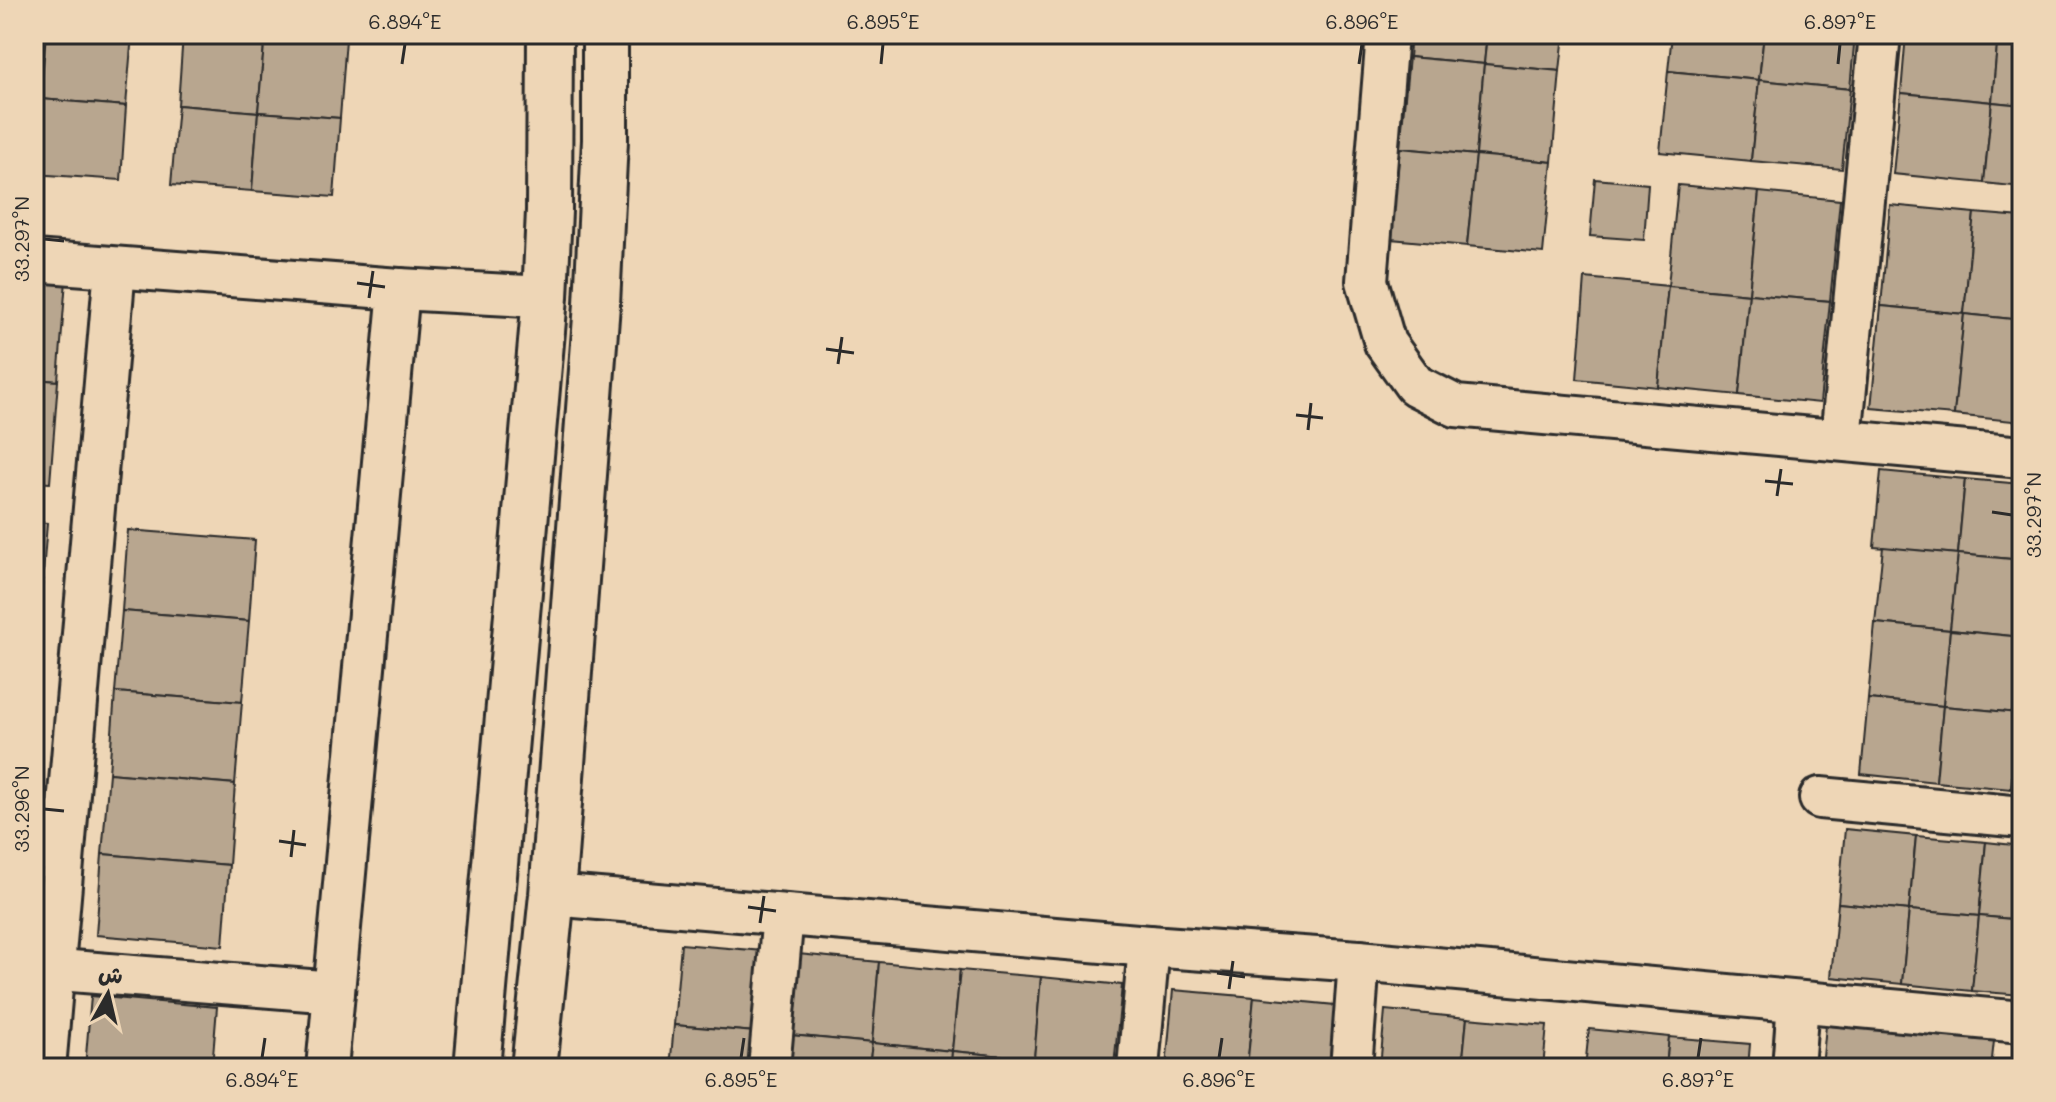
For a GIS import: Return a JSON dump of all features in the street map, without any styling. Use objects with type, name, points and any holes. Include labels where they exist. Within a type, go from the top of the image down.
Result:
[{"type":"highway","points":[[477,1068],[545,297],[550,34]]},
{"type":"highway","points":[[534,1068],[552,895],[597,304],[604,168],[605,34]]},
{"type":"street","points":[[1387,34],[1367,281],[1385,343],[1415,385],[1456,406],[2022,457]]},
{"type":"street","points":[[1841,439],[1880,34]]},
{"type":"street","points":[[34,261],[545,297]]},
{"type":"street","points":[[45,1068],[44,969],[115,268]]},
{"type":"street","points":[[327,1068],[399,289]]},
{"type":"street","points":[[1820,798],[2022,817]]},
{"type":"street","points":[[552,895],[1359,961],[2022,1022]]},
{"type":"street","points":[[769,1068],[783,915]]},
{"type":"street","points":[[1138,1068],[1149,946]]},
{"type":"street","points":[[1351,1068],[1359,961]]},
{"type":"street","points":[[44,969],[334,992]]},
{"type":"street","points":[[1793,1068],[1798,1002]]},
{"type":"building","points":[[34,34],[46,34],[40,99],[34,99]]},
{"type":"building","points":[[46,34],[132,34],[126,106],[40,99]]},
{"type":"building","points":[[183,34],[265,34],[258,112],[178,105]]},
{"type":"building","points":[[265,34],[346,39],[340,118],[258,112]]},
{"type":"building","points":[[282,34],[347,34],[346,39]]},
{"type":"building","points":[[1411,34],[1487,34],[1484,64],[1409,57]]},
{"type":"building","points":[[1487,34],[1564,34],[1560,71],[1484,64]]},
{"type":"building","points":[[1672,34],[1764,34],[1759,80],[1668,71]]},
{"type":"building","points":[[1764,34],[1855,34],[1850,89],[1759,80]]},
{"type":"building","points":[[1906,34],[1998,34],[1992,102],[1901,93]]},
{"type":"building","points":[[1998,34],[2022,34],[2022,105],[1992,102]]},
{"type":"building","points":[[1409,57],[1484,64],[1476,155],[1400,148]]},
{"type":"building","points":[[1484,64],[1560,71],[1552,162],[1476,155]]},
{"type":"building","points":[[1668,71],[1759,80],[1751,161],[1660,152]]},
{"type":"building","points":[[1759,80],[1850,89],[1842,169],[1751,161]]},
{"type":"building","points":[[1901,93],[1992,102],[1984,183],[1893,174]]},
{"type":"building","points":[[34,99],[40,99],[34,174]]},
{"type":"building","points":[[40,99],[126,106],[121,180],[34,174]]},
{"type":"building","points":[[1992,102],[2022,105],[2022,187],[1984,183]]},
{"type":"building","points":[[178,105],[258,112],[252,191],[171,185]]},
{"type":"building","points":[[258,112],[340,118],[334,197],[252,191]]},
{"type":"building","points":[[1400,148],[1476,155],[1467,246],[1391,239]]},
{"type":"building","points":[[1476,155],[1552,162],[1543,253],[1467,246]]},
{"type":"building","points":[[1595,179],[1648,184],[1644,240],[1590,236]]},
{"type":"building","points":[[1678,185],[1759,192],[1749,294],[1668,286]]},
{"type":"building","points":[[1759,192],[1840,200],[1830,301],[1749,294]]},
{"type":"building","points":[[1890,205],[1974,213],[1964,314],[1881,306]]},
{"type":"building","points":[[1974,213],[2022,217],[2022,320],[1964,314]]},
{"type":"building","points":[[34,277],[66,280],[58,381],[34,379]]},
{"type":"building","points":[[1585,278],[1668,286],[1658,387],[1577,379]]},
{"type":"building","points":[[1668,286],[1749,294],[1739,395],[1658,387]]},
{"type":"building","points":[[1749,294],[1830,301],[1820,403],[1739,395]]},
{"type":"building","points":[[1881,306],[1964,314],[1954,415],[1871,408]]},
{"type":"building","points":[[1964,314],[2022,320],[2022,422],[1954,415]]},
{"type":"building","points":[[34,379],[58,381],[50,483],[34,482]]},
{"type":"building","points":[[1881,471],[1965,479],[1958,554],[1874,547]]},
{"type":"building","points":[[1965,479],[2022,484],[2022,560],[1958,554]]},
{"type":"building","points":[[34,522],[47,523],[39,625],[34,624]]},
{"type":"building","points":[[128,530],[255,540],[249,621],[122,611]]},
{"type":"building","points":[[1883,547],[1958,554],[1950,630],[1875,623]]},
{"type":"building","points":[[1958,554],[2022,560],[2022,637],[1950,630]]},
{"type":"building","points":[[122,611],[249,621],[242,702],[115,692]]},
{"type":"building","points":[[1875,623],[1950,630],[1943,706],[1868,699]]},
{"type":"building","points":[[34,624],[39,625],[34,687]]},
{"type":"building","points":[[1950,630],[2022,637],[2018,713],[1943,706]]},
{"type":"building","points":[[115,692],[242,702],[235,784],[109,773]]},
{"type":"building","points":[[1868,699],[1943,706],[1936,782],[1861,774]]},
{"type":"building","points":[[1943,706],[2018,713],[2011,789],[1936,782]]},
{"type":"building","points":[[109,773],[235,784],[229,865],[102,854]]},
{"type":"building","points":[[1845,829],[1916,836],[1909,910],[1838,903]]},
{"type":"building","points":[[1916,836],[1986,842],[1979,916],[1909,910]]},
{"type":"building","points":[[1986,842],[2022,846],[2022,920],[1979,916]]},
{"type":"building","points":[[102,854],[229,865],[223,946],[96,935]]},
{"type":"building","points":[[1838,903],[1909,910],[1902,984],[1831,977]]},
{"type":"building","points":[[1909,910],[1979,916],[1972,991],[1902,984]]},
{"type":"building","points":[[1979,916],[2022,920],[2022,995],[1972,991]]},
{"type":"building","points":[[681,944],[763,951],[755,1032],[674,1025]]},
{"type":"building","points":[[798,954],[879,962],[872,1043],[790,1035]]},
{"type":"building","points":[[879,962],[960,970],[952,1051],[872,1043]]},
{"type":"building","points":[[960,970],[1041,977],[1034,1059],[952,1051]]},
{"type":"building","points":[[1041,977],[1122,985],[1114,1066],[1034,1059]]},
{"type":"building","points":[[1173,990],[1254,997],[1247,1068],[1166,1068]]},
{"type":"building","points":[[91,996],[217,1007],[212,1068],[85,1068]]},
{"type":"building","points":[[1254,997],[1335,1005],[1329,1068],[1247,1068]]},
{"type":"building","points":[[1385,1010],[1467,1018],[1462,1068],[1380,1068]]},
{"type":"building","points":[[1467,1018],[1547,1025],[1543,1068],[1462,1068]]},
{"type":"building","points":[[674,1025],[755,1032],[752,1068],[670,1068]]},
{"type":"building","points":[[1826,1025],[1994,1041],[1991,1068],[1822,1068]]},
{"type":"building","points":[[1589,1029],[1669,1037],[1666,1068],[1585,1068]]},
{"type":"building","points":[[790,1035],[872,1043],[869,1068],[787,1068]]},
{"type":"building","points":[[1669,1037],[1750,1044],[1748,1068],[1666,1068]]},
{"type":"building","points":[[872,1043],[952,1051],[951,1068],[869,1068]]},
{"type":"building","points":[[952,1051],[1034,1059],[1033,1068],[951,1068]]},
{"type":"building","points":[[1034,1059],[1114,1066],[1114,1068],[1033,1068]]}]
